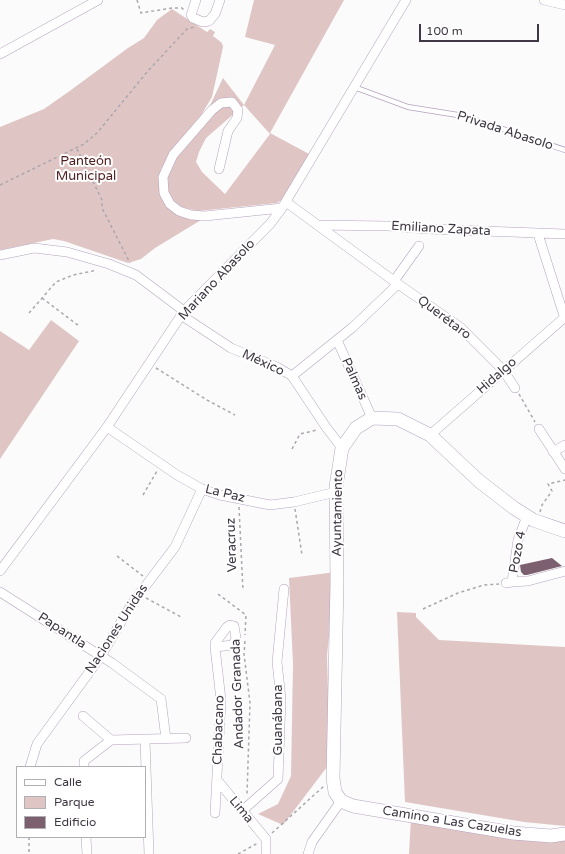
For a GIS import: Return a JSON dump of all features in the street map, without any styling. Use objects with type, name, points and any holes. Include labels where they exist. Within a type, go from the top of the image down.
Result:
[{"type":"street","points":[[0,54],[98,0]]},
{"type":"street","points":[[196,0],[191,15],[199,22],[209,21],[215,14],[220,0]]},
{"type":"street","name":"Mariano Abasolo","points":[[0,571],[107,428],[183,313],[270,224],[284,205],[406,0]]},
{"type":"street","points":[[544,0],[565,5]]},
{"type":"street","points":[[219,169],[228,131],[237,118],[238,110],[232,102],[221,103],[212,110],[173,156],[163,177],[164,193],[170,204],[179,211],[192,215],[205,216],[284,205]]},
{"type":"street","name":"Querétaro","points":[[284,205],[317,225],[396,283],[460,326],[503,370],[515,388]]},
{"type":"street","name":"Emiliano Zapata","points":[[317,225],[388,226],[538,234],[565,234]]},
{"type":"street","points":[[538,234],[565,319]]},
{"type":"street","points":[[292,376],[337,340],[396,283],[419,246]]},
{"type":"street","name":"México","points":[[0,255],[34,248],[67,252],[132,272],[183,313],[231,348],[277,367],[292,376],[342,448]]},
{"type":"street","name":"Hidalgo","points":[[430,435],[503,370],[565,319]]},
{"type":"street","name":"Palmas","points":[[337,340],[372,418]]},
{"type":"street","points":[[372,418],[398,419],[430,435],[479,481],[530,518],[565,530]]},
{"type":"street","name":"Ayuntamiento","points":[[341,801],[335,792],[333,778],[336,627],[336,492],[338,468],[342,448],[356,428],[372,418]]},
{"type":"street","name":"La Paz","points":[[107,428],[161,465],[202,490],[270,505],[294,502],[336,492]]},
{"type":"street","points":[[539,429],[565,469]]},
{"type":"street","points":[[553,452],[565,446]]},
{"type":"street","name":"Naciones Unidas","points":[[30,766],[37,744],[101,656],[139,594],[175,547],[202,490]]},
{"type":"street","name":"Pozo 4","points":[[509,583],[518,540],[530,518]]},
{"type":"street","points":[[509,583],[528,581],[565,571]]},
{"type":"street","name":"Guanábana","points":[[244,809],[278,779],[281,699],[277,662],[284,589]]},
{"type":"street","name":"Papantla","points":[[0,592],[101,656],[161,699],[166,739]]},
{"type":"street","name":"Chabacano","points":[[215,647],[221,700],[215,813]]},
{"type":"street","points":[[83,716],[111,740],[186,738]]},
{"type":"street","points":[[84,764],[111,740]]},
{"type":"street","points":[[145,740],[146,766]]},
{"type":"street","points":[[146,768],[149,854]]},
{"type":"street","name":"Lima","points":[[217,780],[244,809],[266,839]]},
{"type":"street","points":[[308,854],[312,842],[341,801]]},
{"type":"street","name":"Camino a Las Cazuelas","points":[[341,801],[354,806],[513,833],[551,836],[565,834]]},
{"type":"street","points":[[86,838],[87,854]]},
{"type":"street","points":[[266,839],[266,854]]},
{"type":"lane","name":"Privada Abasolo","points":[[354,86],[408,107],[464,116],[565,150]]},
{"type":"path","points":[[137,0],[141,13],[182,8],[191,15]]},
{"type":"path","points":[[0,185],[77,149],[97,133],[147,72],[187,29],[196,26],[199,22]]},
{"type":"path","points":[[77,149],[102,200],[102,208],[132,268],[132,272]]},
{"type":"path","points":[[29,313],[56,282],[73,275],[93,271],[98,267],[109,264]]},
{"type":"path","points":[[42,298],[79,326]]},
{"type":"path","points":[[149,364],[207,400],[235,415]]},
{"type":"path","points":[[515,388],[539,429]]},
{"type":"path","points":[[292,449],[300,434],[326,427]]},
{"type":"path","points":[[143,495],[161,465]]},
{"type":"path","points":[[530,518],[540,512],[542,505],[552,491],[548,484],[565,480]]},
{"type":"path","name":"Veracruz","points":[[239,498],[243,591]]},
{"type":"path","points":[[294,502],[302,555]]},
{"type":"path","points":[[117,556],[149,580]]},
{"type":"path","points":[[423,609],[458,593],[484,585],[509,583]]},
{"type":"path","points":[[139,594],[183,618]]},
{"type":"path","name":"Andador Granada","points":[[218,594],[246,615],[244,654],[250,703],[244,809]]},
{"type":"path","points":[[238,854],[266,839],[300,810],[333,778]]},
{"type":"path","points":[[28,838],[29,854]]},
{"type":"green space","points":[[254,0],[344,0],[270,133],[311,155],[286,197],[277,203],[198,211],[181,207],[172,201],[166,191],[165,179],[169,165],[206,114],[223,78],[244,105],[275,45],[245,37]],"holes":[[[244,105],[270,134],[225,194],[202,172],[196,162],[206,138]]]},
{"type":"green space","name":"Panteón Municipal","points":[[172,9],[207,32],[210,29],[215,32],[213,36],[222,43],[223,47],[212,97],[200,117],[170,155],[161,169],[159,180],[166,204],[171,211],[179,216],[201,220],[155,248],[141,259],[128,263],[64,241],[53,239],[0,250],[0,127],[44,109],[144,38],[157,20]]},
{"type":"green space","points":[[51,320],[79,341],[0,459],[0,331],[29,350]]},
{"type":"green space","points":[[336,572],[327,655],[330,763],[283,825],[258,814],[278,804],[291,776],[293,664],[289,578]]},
{"type":"green space","points":[[397,612],[416,613],[416,617],[439,640],[565,647],[565,826],[524,822],[405,802]]},
{"type":"green space","points":[[411,818],[513,836],[565,841],[565,854],[409,854]]},
{"type":"building","points":[[552,558],[562,566],[527,575],[524,575],[521,572],[520,565]]}]
